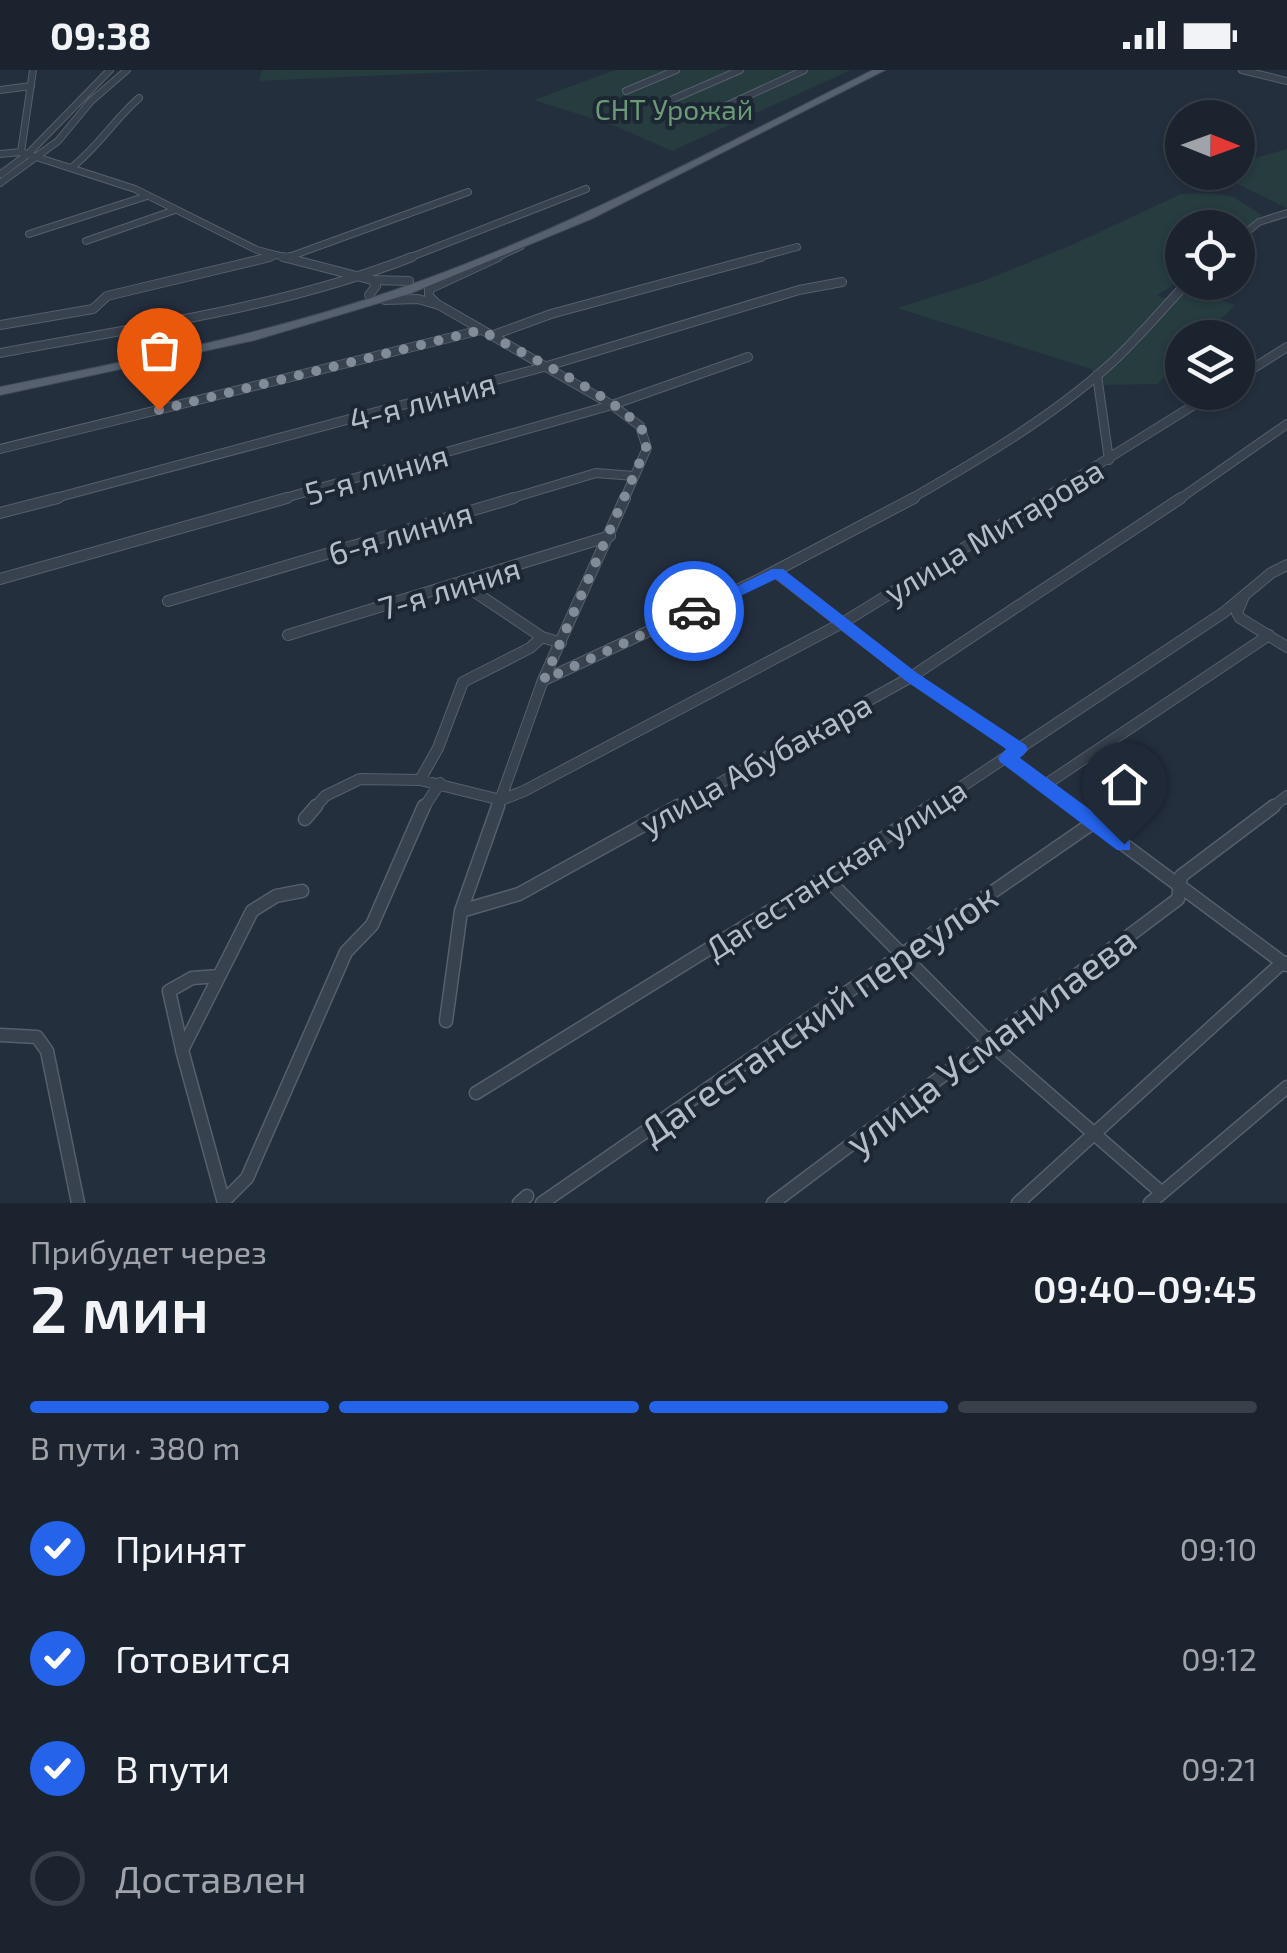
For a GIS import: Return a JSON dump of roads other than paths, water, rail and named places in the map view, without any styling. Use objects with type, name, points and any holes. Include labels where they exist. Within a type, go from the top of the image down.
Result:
[{"type":"main road","points":[[374,298],[559,220],[867,70]]},
{"type":"main road","points":[[0,388],[249,338],[520,246],[880,70]]},
{"type":"street","points":[[24,153],[33,70]]},
{"type":"street","points":[[0,175],[110,70]]},
{"type":"street","points":[[0,183],[65,134],[91,100],[126,70]]},
{"type":"street","points":[[626,91],[676,70]]},
{"type":"street","points":[[655,108],[740,70]]},
{"type":"street","points":[[702,117],[804,70]]},
{"type":"street","points":[[1242,70],[1286,82]]},
{"type":"street","points":[[0,90],[31,86]]},
{"type":"street","points":[[72,168],[90,153],[109,125],[139,98]]},
{"type":"street","points":[[0,154],[24,153],[148,196],[235,242],[368,278],[410,281]]},
{"type":"street","points":[[0,353],[193,318],[368,278],[586,190]]},
{"type":"street","points":[[0,325],[93,309],[108,296],[282,256],[468,192]]},
{"type":"street","points":[[30,234],[148,196]]},
{"type":"street","points":[[86,241],[175,210]]},
{"type":"street","points":[[1255,225],[1287,213]]},
{"type":"street","points":[[439,305],[428,292],[436,284],[520,246]]},
{"type":"street","points":[[0,449],[486,333],[798,246]]},
{"type":"street","points":[[368,278],[376,286],[374,298],[418,299],[439,305],[612,405],[640,426],[646,436],[646,448],[610,536],[544,680],[461,911],[446,1021]]},
{"type":"street","name":"4-я линия","points":[[0,513],[544,367],[799,290],[842,282]]},
{"type":"street","points":[[544,680],[778,573],[994,451],[1096,376],[1174,300]]},
{"type":"street","points":[[1255,367],[1287,347]]},
{"type":"street","name":"5-я линия","points":[[0,579],[612,405],[748,357]]},
{"type":"street","points":[[1096,376],[1109,460]]},
{"type":"street","name":"улица Митарова","points":[[502,800],[844,622],[1187,410]]},
{"type":"street","name":"улица Абубакара","points":[[461,911],[518,894],[912,677],[1096,557],[1287,424]]},
{"type":"street","name":"6-я линия","points":[[168,601],[596,473],[634,476]]},
{"type":"street","name":"7-я линия","points":[[288,635],[610,536]]},
{"type":"street","name":"Дагестанская улица","points":[[476,1093],[825,877],[1223,613],[1287,565]]},
{"type":"street","points":[[778,573],[912,677],[1020,750]]},
{"type":"street","points":[[463,584],[542,637],[561,643]]},
{"type":"street","points":[[1246,592],[1239,606],[1240,618],[1287,647]]},
{"type":"street","points":[[1045,784],[1269,635]]},
{"type":"street","points":[[420,780],[438,748],[463,682],[530,648],[542,637]]},
{"type":"street","points":[[1007,758],[1285,964],[1018,1203]]},
{"type":"street","points":[[304,819],[324,796],[350,780],[420,780],[502,800]]},
{"type":"street","points":[[224,1202],[247,1178],[346,952],[372,924],[421,820],[427,798],[440,783]]},
{"type":"street","name":"улица Усманилаева","points":[[773,1203],[1178,900],[1183,888],[1181,876],[1287,796]]},
{"type":"street","name":"Дагестанский переулок","points":[[530,1201],[904,955],[1094,822]]},
{"type":"street","points":[[825,877],[989,1042],[1093,1135],[1156,1198],[1287,1087]]},
{"type":"street","points":[[182,1050],[252,911],[276,896],[302,891]]},
{"type":"street","points":[[219,976],[193,977],[176,984],[169,992],[224,1202]]},
{"type":"street","points":[[0,1035],[37,1037],[47,1051],[78,1203]]},
{"type":"park label","name":"СНТ Урожай","points":[[674,109]]}]
